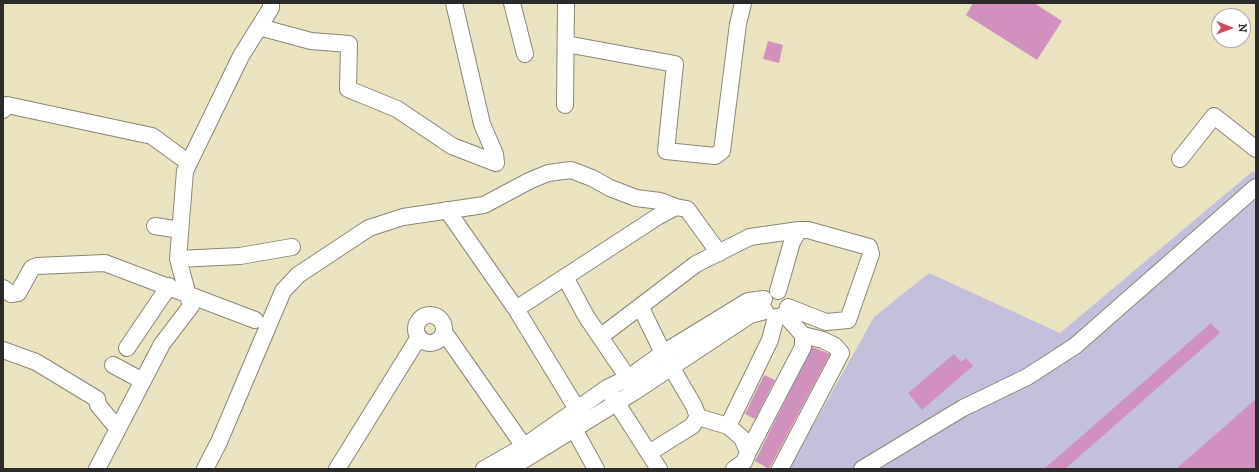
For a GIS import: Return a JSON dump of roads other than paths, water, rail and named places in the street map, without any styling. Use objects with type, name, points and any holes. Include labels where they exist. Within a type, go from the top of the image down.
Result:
[{"type":"street","points":[[99,469],[162,344],[191,306],[178,259],[185,171],[241,56],[270,8],[271,3]]},
{"type":"street","points":[[259,27],[311,41],[349,44],[348,89],[397,109],[452,146],[496,163],[495,154],[482,124],[454,3]]},
{"type":"street","points":[[512,3],[525,54]]},
{"type":"street","points":[[565,105],[566,3]]},
{"type":"street","points":[[566,44],[675,64],[666,151],[715,156],[722,151],[735,45],[743,3]]},
{"type":"street","points":[[4,106],[152,136],[189,163]]},
{"type":"street","points":[[1180,159],[1214,116],[1256,149]]},
{"type":"street","points":[[205,469],[219,442],[282,292],[298,275],[369,228],[403,217],[484,205],[529,180],[548,173],[571,170],[636,198],[660,201],[676,207],[687,209],[719,253]]},
{"type":"street","points":[[862,469],[963,408],[1027,377],[1075,346],[1256,187]]},
{"type":"street","points":[[516,309],[657,217],[676,207]]},
{"type":"street","points":[[447,210],[516,309],[579,420],[596,469]]},
{"type":"street","points":[[155,226],[180,230]]},
{"type":"street","points":[[728,426],[770,340],[775,310],[769,292],[778,291],[792,242],[799,230]]},
{"type":"street","points":[[484,469],[507,465],[579,420],[616,402],[663,353],[748,302],[826,322],[848,320],[871,254],[869,248],[808,230],[750,237],[696,264],[641,308],[600,337]]},
{"type":"street","points":[[178,259],[240,256],[292,247]]},
{"type":"street","points":[[3,288],[11,294],[18,293],[32,268],[37,266],[105,263],[255,320]]},
{"type":"street","points":[[565,277],[586,316],[631,385]]},
{"type":"street","points":[[127,348],[168,286]]},
{"type":"street","points":[[641,308],[663,353],[694,406],[698,417]]},
{"type":"street","points":[[579,420],[607,388],[631,385],[672,368],[750,316],[775,310]]},
{"type":"street","points":[[775,310],[803,335],[829,343],[835,346],[841,353],[780,469]]},
{"type":"street","points":[[444,332],[439,340],[430,343],[419,337],[416,328],[420,320],[427,316],[432,315],[439,319],[442,323],[444,332],[527,452]]},
{"type":"street","points":[[745,463],[803,347],[803,335]]},
{"type":"street","points":[[337,469],[419,337]]},
{"type":"street","points":[[3,350],[36,362],[98,399],[98,405],[118,429]]},
{"type":"street","points":[[113,365],[143,381]]},
{"type":"street","points":[[607,388],[660,469]]},
{"type":"street","points":[[698,417],[728,426],[742,438],[745,463]]},
{"type":"street","points":[[649,453],[692,426],[698,417]]}]
